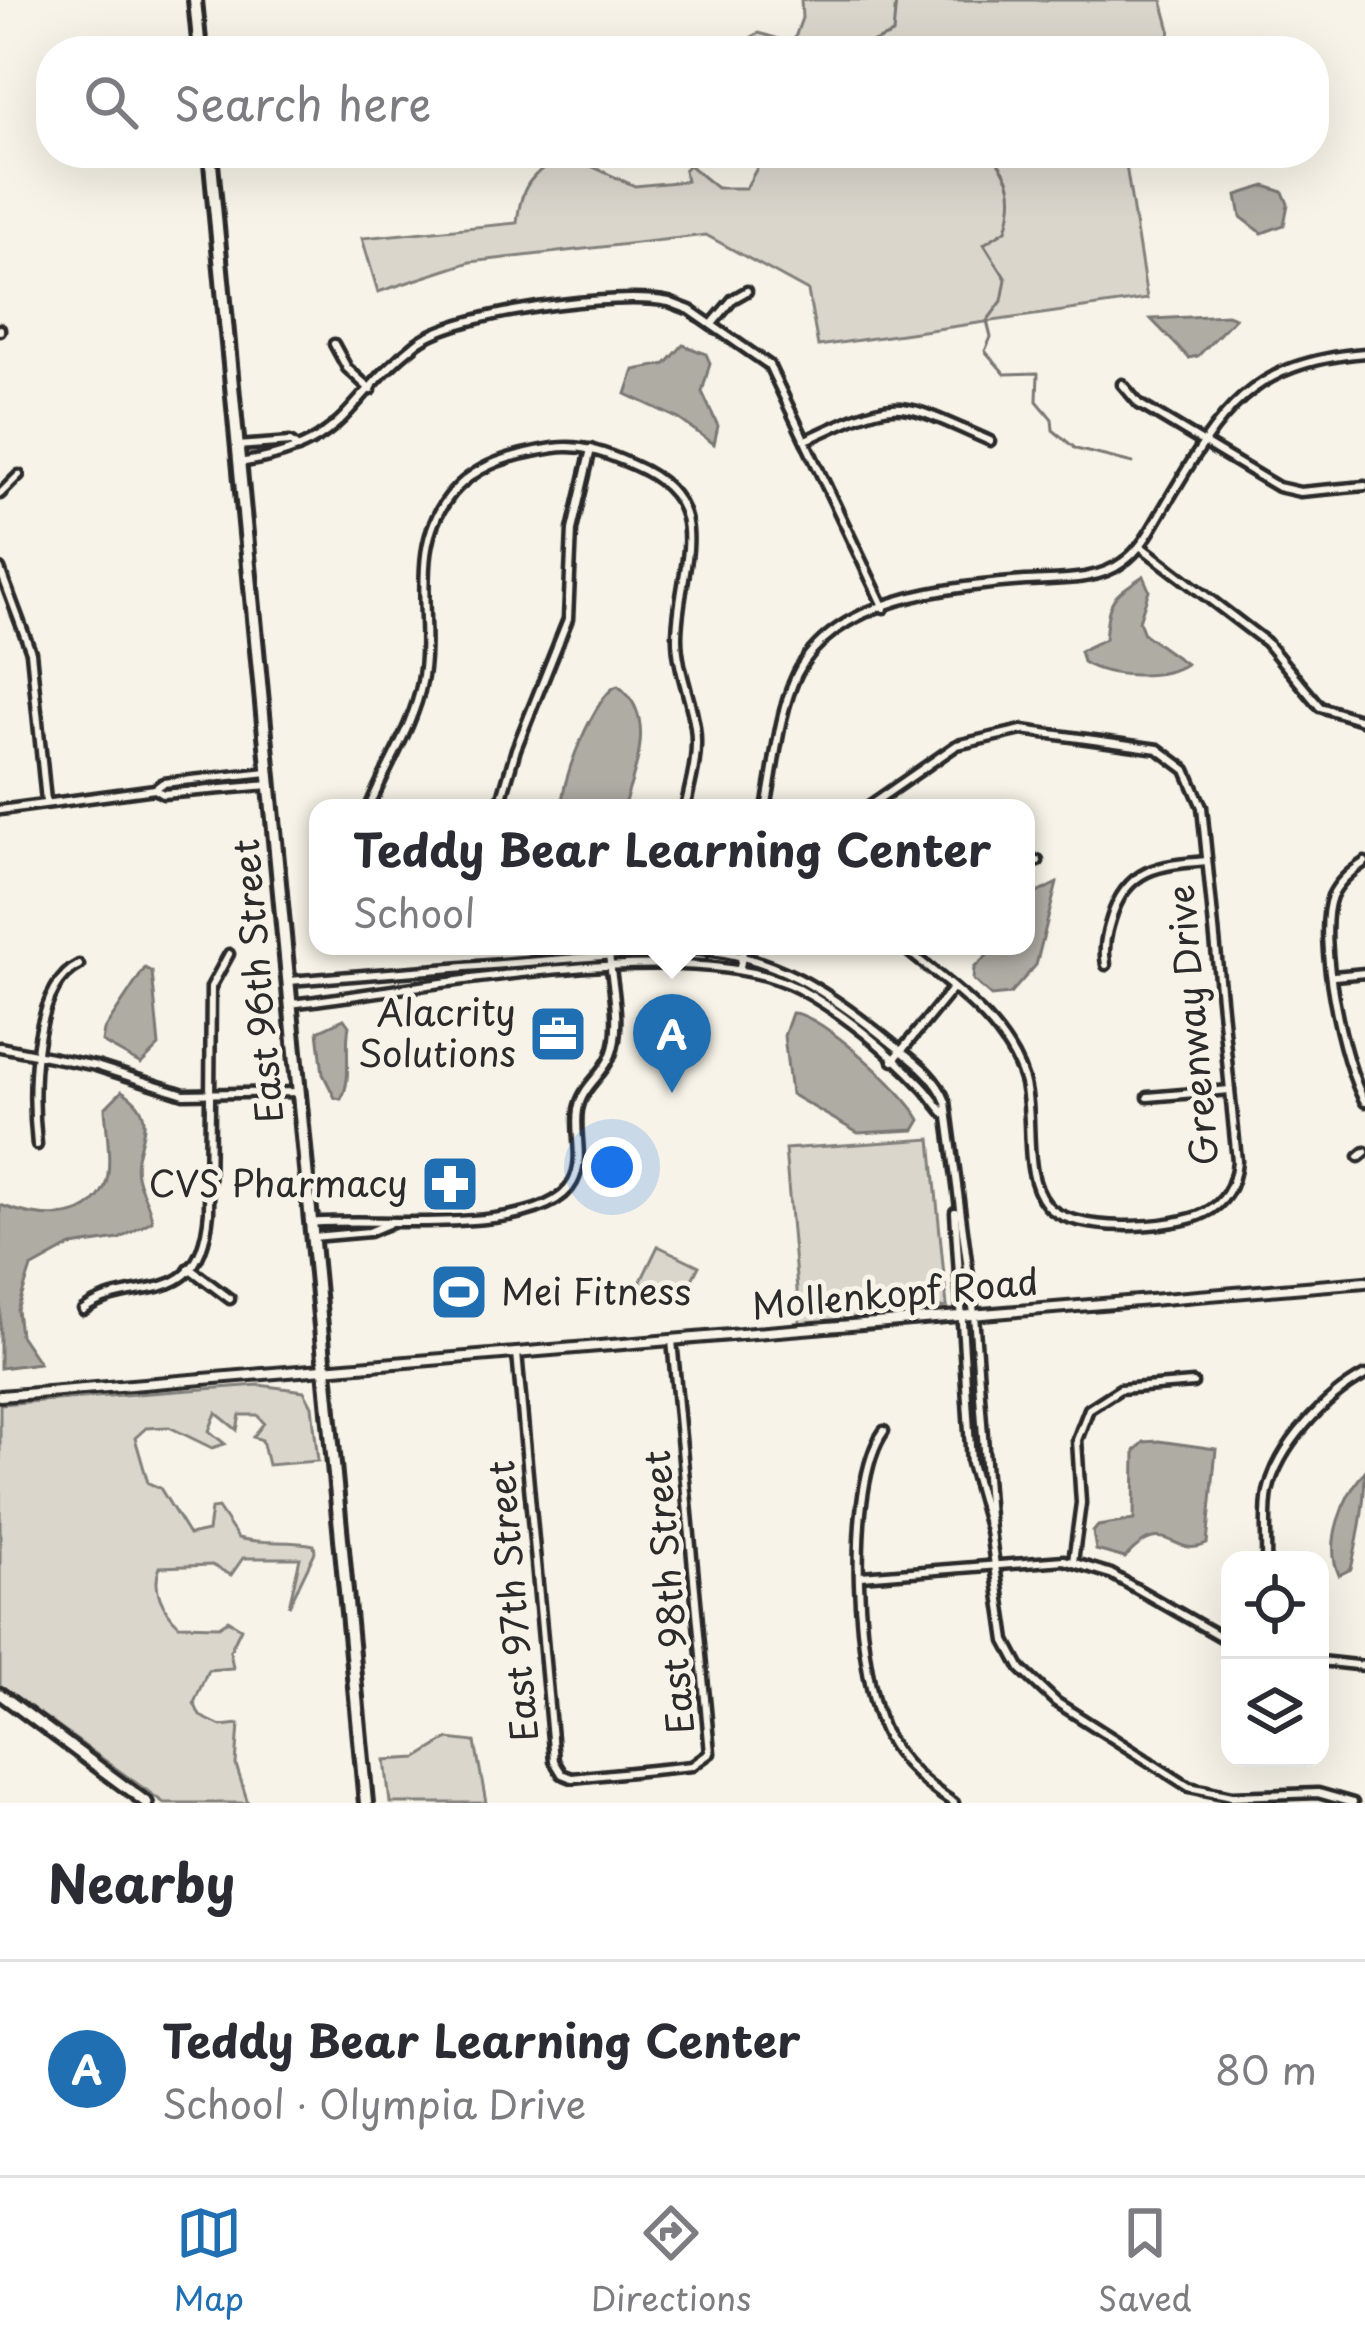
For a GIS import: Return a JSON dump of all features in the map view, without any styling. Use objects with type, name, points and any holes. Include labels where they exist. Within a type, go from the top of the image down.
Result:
[{"type":"main road","points":[[195,0],[199,36]]},
{"type":"main road","name":"East 96th Street","points":[[211,168],[366,1803]]},
{"type":"main road","points":[[0,1694],[147,1803]]},
{"type":"street","points":[[712,324],[733,299],[747,291]]},
{"type":"street","points":[[239,463],[292,455],[330,432],[419,341],[452,322],[483,314],[660,300],[712,324],[769,365],[884,608]]},
{"type":"street","points":[[334,344],[343,362],[371,390]]},
{"type":"street","points":[[768,799],[789,696],[801,667],[832,633],[939,588],[1097,574],[1124,562],[1140,546],[1224,412],[1272,375],[1312,359],[1365,353]]},
{"type":"street","points":[[1122,384],[1139,404],[1286,490],[1365,485]]},
{"type":"street","points":[[806,440],[892,405],[912,407],[990,441]]},
{"type":"street","points":[[238,446],[290,442],[298,448]]},
{"type":"street","points":[[373,799],[422,681],[426,549],[440,511],[462,482],[501,460],[549,449],[591,449],[664,483],[680,503],[689,530],[677,636],[696,749],[687,799]]},
{"type":"street","points":[[501,799],[515,748],[568,620],[572,530],[591,449]]},
{"type":"street","points":[[0,494],[19,475]]},
{"type":"street","points":[[1140,546],[1266,642],[1320,707],[1365,721]]},
{"type":"street","points":[[0,569],[32,652],[46,801]]},
{"type":"street","name":"Greenway Drive","points":[[879,799],[943,753],[998,731],[1148,746],[1168,754],[1192,778],[1202,807],[1236,1173],[1220,1203],[1190,1218],[1076,1225],[1048,1208],[1039,1192],[1028,1101],[1015,1057],[994,1024],[913,955]]},
{"type":"street","points":[[0,810],[155,789],[163,783],[269,778]]},
{"type":"street","points":[[155,789],[164,794],[269,778]]},
{"type":"street","points":[[1106,965],[1105,941],[1124,886],[1149,868],[1207,861]]},
{"type":"street","points":[[1365,862],[1343,878],[1328,917],[1342,1050],[1365,1102]]},
{"type":"street","points":[[83,1310],[107,1298],[153,1292],[189,1268],[208,1224],[212,987],[229,954]]},
{"type":"street","points":[[289,981],[566,955]]},
{"type":"street","points":[[311,1222],[359,1218],[388,1224],[530,1212],[567,1193],[579,1166],[580,1100],[613,1052],[609,955]]},
{"type":"street","points":[[727,965],[728,955]]},
{"type":"street","points":[[740,967],[742,955]]},
{"type":"street","points":[[755,955],[826,991],[938,1083],[956,1209],[958,1316],[971,1463],[990,1531],[1006,1641],[1021,1669],[1056,1702],[1189,1787],[1232,1796],[1318,1792],[1353,1803]]},
{"type":"street","points":[[38,1145],[33,1086],[38,1053],[53,992],[79,965]]},
{"type":"street","points":[[291,1004],[610,969],[740,967],[801,989],[893,1061],[946,1114]]},
{"type":"street","points":[[1334,976],[1365,973]]},
{"type":"street","points":[[893,1061],[952,988]]},
{"type":"street","points":[[0,1047],[38,1053],[172,1091],[211,1095],[299,1092]]},
{"type":"street","points":[[1148,1097],[1230,1090]]},
{"type":"street","points":[[956,1209],[966,1243],[974,1314],[990,1531]]},
{"type":"street","points":[[313,1237],[369,1232],[388,1224]]},
{"type":"street","points":[[189,1268],[230,1299]]},
{"type":"street","name":"Mollenkopf Road","points":[[0,1396],[1365,1282]]},
{"type":"street","name":"East 98th Street","points":[[629,1772],[698,1764],[712,1745],[672,1340]]},
{"type":"street","name":"East 97th Street","points":[[517,1353],[556,1766],[572,1778],[629,1772]]},
{"type":"street","points":[[1266,1551],[1266,1505],[1278,1462],[1327,1404],[1365,1375]]},
{"type":"street","points":[[1073,1562],[1081,1503],[1077,1439],[1085,1414],[1101,1398],[1120,1389],[1193,1383]]},
{"type":"street","points":[[884,1431],[870,1453],[858,1507],[870,1680],[882,1724],[917,1776],[954,1803]]},
{"type":"street","points":[[861,1576],[1073,1562],[1111,1574],[1221,1637]]},
{"type":"street","points":[[1329,1662],[1365,1666]]},
{"type":"shaded area","points":[[801,0],[1162,0],[1170,30],[1169,36],[796,36],[802,18]]},
{"type":"shaded area","points":[[543,168],[595,168],[635,186],[686,181],[684,170],[693,168],[717,188],[746,188],[757,168],[1126,168],[1147,299],[818,346],[808,291],[706,235],[470,262],[378,292],[362,238],[517,223],[521,199]]},
{"type":"shaded area","points":[[1265,186],[1283,192],[1288,204],[1284,225],[1262,233],[1241,217],[1237,195]]},
{"type":"shaded area","points":[[1235,318],[1198,356],[1189,358],[1151,319]]},
{"type":"shaded area","points":[[683,345],[706,354],[710,363],[702,392],[718,426],[714,444],[679,419],[626,394],[634,370],[666,364]]},
{"type":"shaded area","points":[[1143,576],[1149,590],[1139,621],[1144,634],[1186,664],[1163,673],[1135,675],[1083,662],[1080,651],[1105,639],[1113,601]]},
{"type":"shaded area","points":[[618,686],[630,698],[640,728],[626,799],[563,799],[581,740],[610,691]]},
{"type":"shaded area","points":[[1057,883],[1036,965],[1010,994],[991,996],[973,980],[974,968],[988,955],[1035,955],[1035,894]]},
{"type":"shaded area","points":[[145,968],[152,972],[159,1046],[141,1064],[102,1042],[104,1030]]},
{"type":"shaded area","points":[[792,1013],[821,1025],[881,1075],[920,1120],[914,1130],[858,1133],[791,1094],[784,1036]]},
{"type":"shaded area","points":[[344,1019],[349,1026],[341,1099],[335,1098],[323,1074],[318,1031]]},
{"type":"shaded area","points":[[122,1091],[142,1111],[137,1176],[152,1221],[119,1239],[71,1246],[31,1268],[17,1310],[20,1335],[39,1363],[0,1368],[0,1205],[58,1216],[72,1214],[96,1199],[109,1169],[105,1108]]},
{"type":"shaded area","points":[[931,1139],[947,1307],[800,1325],[785,1149]]},
{"type":"shaded area","points":[[658,1246],[699,1266],[680,1303],[640,1283]]},
{"type":"shaded area","points":[[259,1385],[304,1391],[312,1406],[318,1461],[268,1465],[262,1440],[253,1437],[264,1423],[257,1415],[240,1415],[237,1430],[216,1413],[209,1431],[225,1444],[212,1448],[169,1427],[146,1428],[135,1438],[148,1483],[160,1488],[189,1535],[208,1531],[211,1509],[218,1508],[238,1538],[305,1543],[314,1545],[315,1552],[289,1606],[300,1558],[243,1558],[231,1575],[212,1565],[160,1567],[160,1598],[179,1625],[219,1626],[228,1620],[241,1628],[230,1651],[233,1668],[208,1670],[194,1703],[200,1716],[221,1726],[239,1724],[236,1765],[248,1803],[164,1803],[0,1685],[0,1404]]},
{"type":"shaded area","points":[[1144,1442],[1216,1449],[1207,1544],[1195,1547],[1150,1539],[1125,1558],[1096,1550],[1093,1532],[1098,1526],[1134,1520],[1135,1451]]},
{"type":"shaded area","points":[[1365,1471],[1351,1569],[1339,1575],[1334,1548],[1338,1520]]},
{"type":"shaded area","points":[[448,1739],[475,1742],[486,1803],[390,1803],[385,1760],[417,1758]]},
{"type":"waterway","points":[[888,36],[893,34],[896,0]]},
{"type":"waterway","points":[[1001,168],[1012,196],[1006,230],[984,244],[1006,279],[1002,301],[987,321],[991,337],[985,351],[1005,374],[1038,373],[1037,401],[1052,419],[1053,430],[1076,449],[1133,463]]},
{"type":"place","name":"Alacrity Solutions","points":[[558,1034]]},
{"type":"place","name":"Teddy Bear Learning Center","points":[[672,1093]]},
{"type":"place","name":"CVS Pharmacy","points":[[450,1184]]},
{"type":"place","name":"Mei Fitness","points":[[459,1292]]}]
